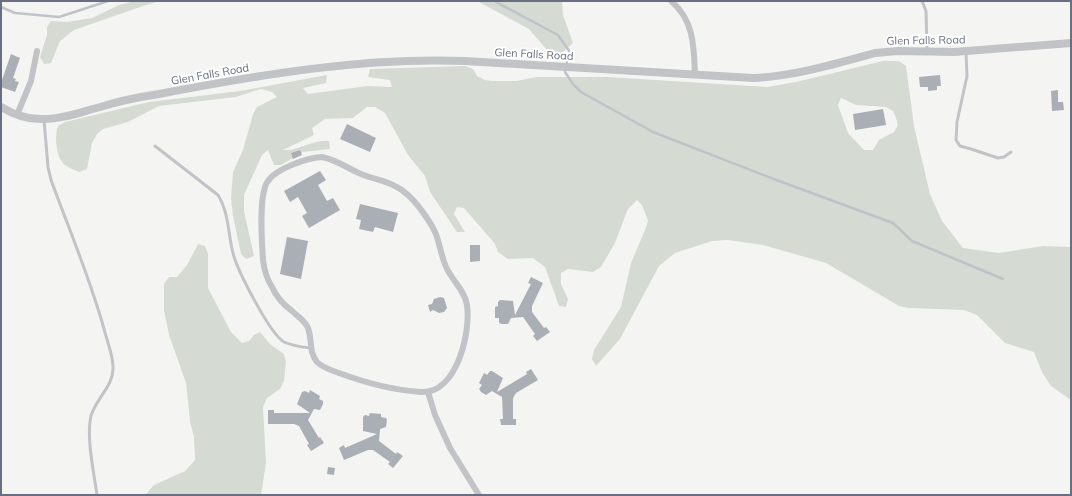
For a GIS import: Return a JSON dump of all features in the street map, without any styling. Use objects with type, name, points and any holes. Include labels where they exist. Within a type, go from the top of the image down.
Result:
[{"type":"street","points":[[671,1],[678,7],[689,26],[694,49],[695,74]]},
{"type":"street","name":"Glen Falls Road","points":[[1,107],[17,116],[44,119],[56,118],[127,100],[227,81],[354,64],[406,60],[438,60],[561,66],[754,78],[795,73],[875,53],[898,51],[966,51],[1071,43]]},
{"type":"street","points":[[17,116],[31,81],[37,51]]},
{"type":"street","points":[[322,157],[331,159],[340,162],[352,170],[366,176],[390,182],[408,195],[429,221],[435,232],[445,266],[464,296],[467,306],[466,327],[459,360],[454,371],[446,380],[440,386],[428,392],[403,391],[376,386],[325,368],[317,362],[311,348],[308,328],[303,320],[284,304],[272,288],[267,276],[264,261],[262,219],[263,197],[264,187],[277,173],[306,160],[322,157]]},
{"type":"street","points":[[428,392],[435,415],[450,448],[479,495]]},
{"type":"lane","points":[[922,1],[926,11],[927,52]]},
{"type":"lane","points":[[966,51],[966,76],[956,140],[960,146],[998,158],[1004,157],[1011,152]]},
{"type":"lane","points":[[44,119],[48,167],[51,180],[85,267],[99,310],[113,366],[111,382],[96,404],[91,417],[90,446],[97,495]]},
{"type":"lane","points":[[155,146],[218,195],[223,203],[227,217],[229,239],[237,267],[269,326],[284,342],[311,348]]},
{"type":"shaded area","points":[[135,1],[160,1],[74,30],[60,41],[51,63],[44,64],[40,57],[47,35],[47,27],[51,21],[67,22],[92,18],[119,5]]},
{"type":"shaded area","points":[[477,1],[562,1],[563,15],[573,43],[562,53],[552,56],[529,29]]},
{"type":"shaded area","points":[[883,61],[899,61],[906,66],[914,126],[930,194],[942,221],[963,248],[999,253],[1043,246],[1071,247],[1071,400],[1051,386],[1042,372],[1034,352],[1005,343],[977,315],[964,310],[908,308],[899,306],[826,263],[763,245],[728,240],[712,241],[675,253],[659,266],[620,339],[596,366],[592,359],[594,350],[621,307],[631,263],[648,221],[642,205],[637,200],[628,209],[615,243],[601,267],[593,272],[568,269],[561,273],[561,284],[568,299],[566,307],[559,306],[545,267],[533,258],[508,259],[498,252],[495,244],[464,208],[457,207],[454,214],[465,232],[457,232],[430,192],[425,176],[408,155],[385,113],[375,107],[367,107],[353,118],[325,119],[312,128],[314,135],[283,150],[295,149],[311,143],[323,141],[329,141],[330,149],[303,152],[281,165],[274,165],[268,150],[262,155],[244,195],[244,211],[254,256],[246,259],[241,254],[233,216],[231,198],[233,172],[243,150],[253,114],[257,107],[277,97],[272,92],[261,89],[236,97],[159,106],[128,122],[103,129],[97,134],[92,143],[87,169],[79,172],[62,162],[56,141],[58,126],[65,122],[149,102],[240,91],[327,75],[326,83],[303,88],[308,94],[367,86],[392,87],[390,80],[368,77],[370,69],[465,66],[473,69],[477,76],[485,80],[492,81],[516,81],[537,77],[608,77],[767,87],[796,82]],"holes":[[[841,98],[856,105],[886,107],[893,111],[896,118],[898,125],[894,132],[879,140],[873,150],[864,150],[848,133],[838,105]]]},
{"type":"shaded area","points":[[198,244],[205,246],[208,254],[208,288],[231,332],[242,343],[249,341],[254,335],[260,332],[271,345],[284,354],[286,362],[284,381],[280,389],[267,398],[263,407],[266,463],[261,495],[145,495],[154,485],[185,471],[195,460],[194,437],[190,421],[186,383],[169,335],[164,310],[164,284],[169,277],[177,277],[187,265]]},
{"type":"building","points":[[11,54],[20,58],[13,78],[16,79],[15,81],[19,82],[15,92],[1,87]]},
{"type":"building","points":[[940,75],[941,86],[937,86],[937,90],[928,91],[928,87],[920,87],[919,77]]},
{"type":"building","points":[[1058,90],[1058,102],[1063,102],[1064,110],[1052,111],[1051,91]]},
{"type":"building","points":[[883,109],[886,125],[855,130],[853,114]]},
{"type":"building","points":[[347,124],[376,138],[370,152],[340,139]]},
{"type":"building","points":[[300,150],[302,155],[293,159],[291,153]]},
{"type":"building","points":[[320,171],[326,180],[318,185],[327,201],[333,198],[340,210],[309,228],[302,216],[307,213],[298,197],[290,202],[284,191]]},
{"type":"building","points":[[360,204],[398,213],[393,232],[375,227],[373,232],[359,229],[361,220],[356,219]]},
{"type":"building","points":[[287,237],[308,241],[301,279],[280,274]]},
{"type":"building","points":[[470,245],[480,245],[480,261],[470,262]]},
{"type":"building","points":[[531,277],[543,283],[532,306],[532,312],[544,328],[546,327],[550,332],[537,341],[533,336],[535,334],[523,317],[511,318],[508,324],[499,323],[499,318],[495,318],[495,307],[498,306],[498,302],[500,300],[513,301],[515,315],[531,284],[528,283]]},
{"type":"building","points":[[440,297],[444,298],[447,308],[444,312],[439,313],[433,310],[430,312],[428,305],[432,304],[434,299]]},
{"type":"building","points":[[531,369],[538,380],[516,393],[513,398],[513,419],[516,419],[516,425],[501,425],[500,419],[503,419],[502,397],[492,391],[486,395],[479,389],[482,385],[479,383],[484,373],[487,375],[490,371],[492,371],[503,378],[497,392],[527,374],[526,372]]},
{"type":"building","points":[[310,390],[320,396],[319,399],[323,401],[320,410],[314,409],[308,420],[319,438],[320,437],[324,443],[311,451],[307,445],[309,444],[299,426],[294,424],[268,424],[268,410],[274,410],[274,413],[310,413],[297,404],[302,392],[305,391],[309,393]]},
{"type":"building","points":[[370,413],[381,414],[381,417],[386,418],[387,420],[386,427],[380,429],[379,441],[396,454],[397,452],[403,456],[393,468],[388,464],[390,462],[373,450],[368,450],[344,460],[339,448],[344,445],[345,448],[377,434],[363,431],[363,417],[365,415],[369,416]]},
{"type":"building","points":[[328,467],[335,468],[334,475],[327,474]]},
{"type":"waterway","points":[[1,7],[15,13],[59,17],[108,1]]},
{"type":"waterway","points":[[494,1],[558,35],[570,52],[565,72],[573,84],[581,92],[653,132],[893,223],[912,241],[1003,279]]}]
